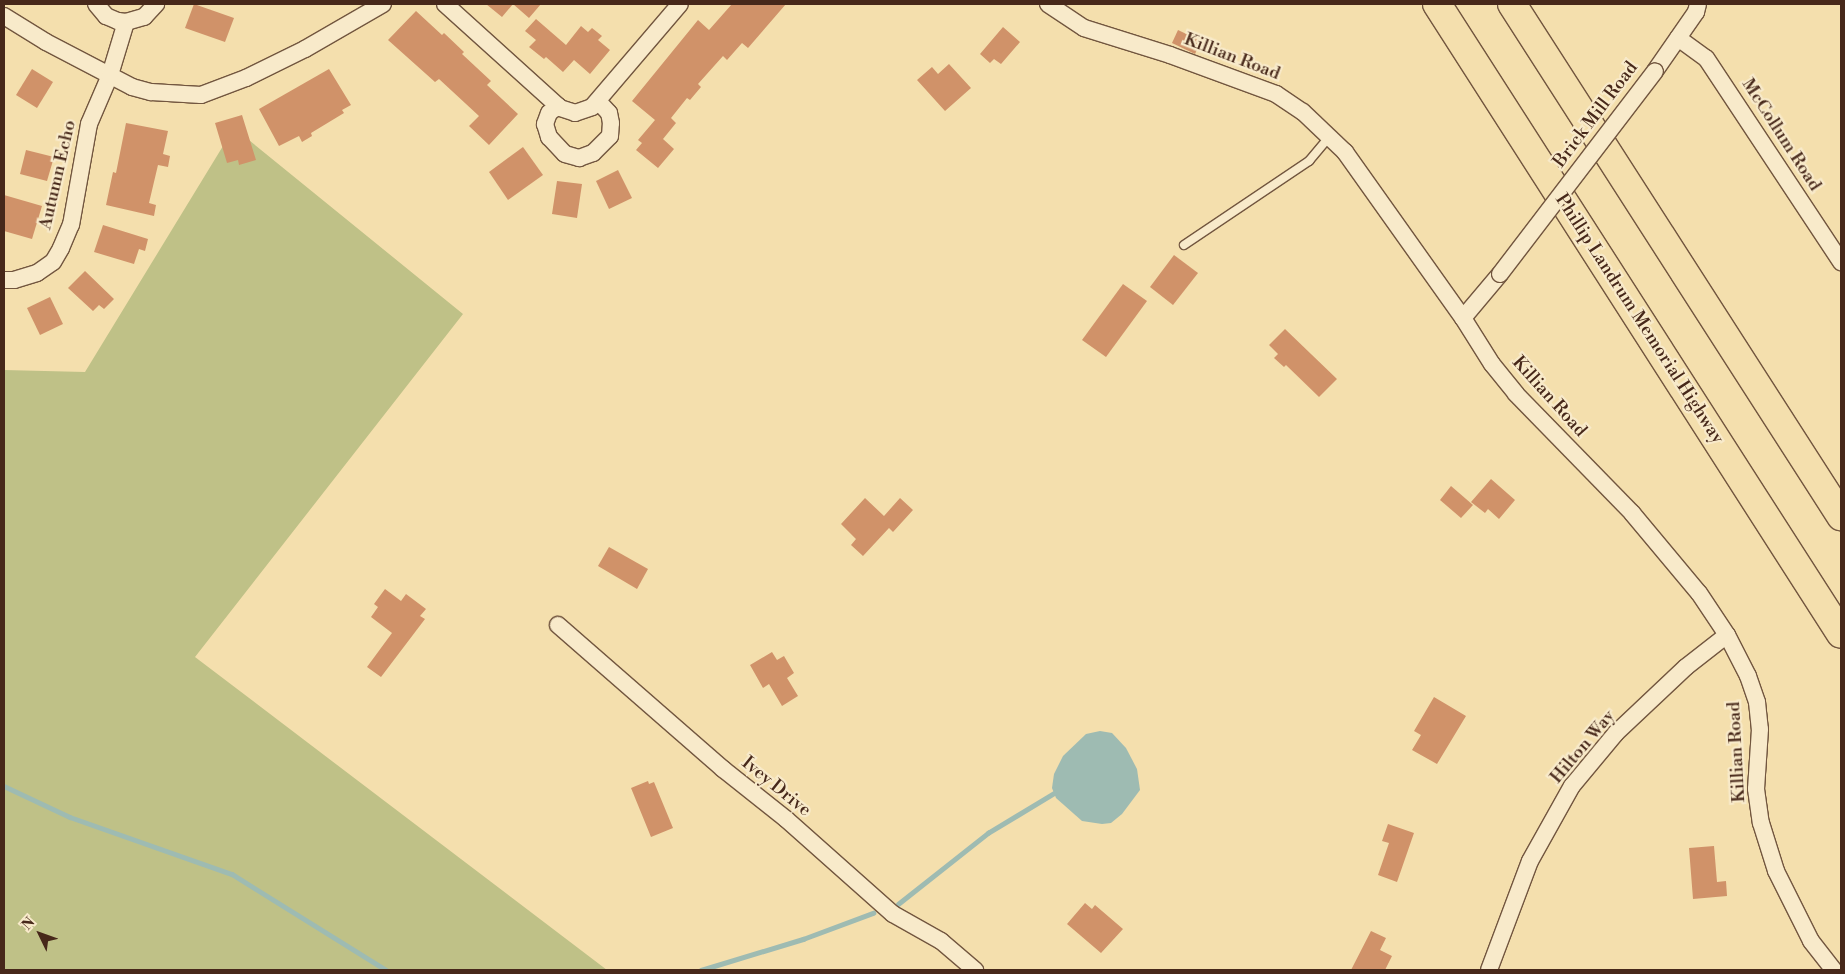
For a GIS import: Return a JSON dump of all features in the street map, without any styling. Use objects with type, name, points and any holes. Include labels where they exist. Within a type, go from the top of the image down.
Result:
[{"type":"highway","name":"Phillip Landrum Memorial Highway","points":[[1437,4],[1841,634]]},
{"type":"highway","points":[[1512,4],[1841,516]]},
{"type":"street","points":[[96,4],[106,16],[126,22],[144,17],[156,4]]},
{"type":"street","points":[[4,16],[46,42],[132,87],[151,92],[201,94],[246,78],[305,49],[383,4]]},
{"type":"street","points":[[445,4],[558,106],[575,113],[584,112],[598,101],[680,4]]},
{"type":"street","name":"Killian Road","points":[[1048,4],[1084,28],[1170,55],[1276,94],[1303,112],[1345,152],[1464,318],[1492,364],[1516,394],[1632,513],[1699,593],[1727,635],[1748,676],[1757,702],[1760,729],[1756,789],[1761,823],[1776,871],[1811,941],[1834,970]]},
{"type":"street","name":"Brick Mill Road","points":[[1464,318],[1500,274],[1655,71],[1696,12],[1698,4]]},
{"type":"street","name":"Autumn Echo","points":[[4,280],[14,280],[38,273],[52,262],[72,225],[90,124],[97,102],[110,75],[126,22]]},
{"type":"street","name":"McCollum Road","points":[[1678,38],[1706,58],[1841,262]]},
{"type":"street","points":[[558,106],[549,113],[545,124],[549,137],[565,154],[579,158],[593,153],[610,136],[609,113],[598,101]]},
{"type":"street","name":"Ivey Drive","points":[[558,625],[723,769],[786,819],[893,914],[941,941],[975,970]]},
{"type":"street","name":"Hilton Way","points":[[1489,970],[1530,861],[1572,786],[1616,734],[1686,667],[1727,635]]},
{"type":"lane","points":[[1184,245],[1309,161],[1330,136]]},
{"type":"green space","points":[[234,128],[463,314],[195,657],[607,970],[4,970],[4,370],[85,372]]},
{"type":"water","points":[[1100,731],[1112,733],[1126,748],[1137,769],[1140,790],[1122,814],[1111,823],[1102,824],[1082,821],[1056,798],[1052,788],[1054,774],[1063,756],[1086,734]]},
{"type":"building","points":[[194,4],[234,18],[225,42],[185,28]]},
{"type":"building","points":[[486,4],[513,4],[502,17]]},
{"type":"building","points":[[513,4],[541,4],[529,18]]},
{"type":"building","points":[[732,4],[786,4],[748,48],[742,43],[727,60],[723,56],[698,84],[701,87],[690,100],[687,98],[671,118],[676,123],[663,139],[674,149],[658,168],[636,150],[642,143],[638,140],[655,120],[632,101],[698,20],[709,30]]},
{"type":"building","points":[[416,11],[464,52],[462,54],[491,81],[487,85],[518,114],[489,145],[469,126],[479,116],[439,79],[435,82],[388,40]]},
{"type":"building","points":[[536,19],[566,45],[581,26],[588,32],[592,28],[602,36],[598,40],[610,50],[590,74],[574,60],[563,72],[546,57],[544,59],[529,47],[536,40],[525,31]]},
{"type":"building","points":[[1003,27],[1020,42],[1001,64],[994,59],[990,63],[980,54]]},
{"type":"building","points":[[1178,30],[1201,41],[1195,54],[1172,43]]},
{"type":"building","points":[[949,64],[971,88],[945,111],[917,80],[932,67],[938,74]]},
{"type":"building","points":[[32,69],[53,82],[37,108],[16,95]]},
{"type":"building","points":[[329,69],[351,105],[342,110],[344,113],[311,133],[312,136],[302,142],[299,136],[279,146],[259,109]]},
{"type":"building","points":[[242,115],[256,160],[239,165],[238,160],[227,163],[215,123]]},
{"type":"building","points":[[126,123],[168,131],[163,154],[170,156],[168,167],[158,165],[149,203],[156,205],[154,216],[106,205],[113,172],[116,173]]},
{"type":"building","points":[[523,147],[543,175],[508,200],[489,172]]},
{"type":"building","points":[[26,150],[54,157],[47,181],[20,174]]},
{"type":"building","points":[[618,170],[632,198],[609,209],[596,181]]},
{"type":"building","points":[[557,181],[582,184],[577,218],[552,214]]},
{"type":"building","points":[[4,195],[42,206],[32,239],[4,231]]},
{"type":"building","points":[[103,225],[148,239],[145,251],[139,249],[134,264],[94,252]]},
{"type":"building","points":[[1174,255],[1198,273],[1173,305],[1150,287]]},
{"type":"building","points":[[85,271],[114,299],[104,309],[99,305],[93,311],[68,288]]},
{"type":"building","points":[[1123,284],[1147,301],[1106,357],[1082,340]]},
{"type":"building","points":[[50,297],[63,324],[40,335],[27,308]]},
{"type":"building","points":[[1285,329],[1337,379],[1319,397],[1286,365],[1284,367],[1274,358],[1278,354],[1269,345]]},
{"type":"building","points":[[1491,479],[1515,500],[1499,519],[1488,509],[1485,513],[1471,502]]},
{"type":"building","points":[[1451,486],[1473,505],[1461,518],[1440,500]]},
{"type":"building","points":[[865,498],[884,516],[900,498],[913,510],[893,532],[889,528],[863,556],[851,545],[856,539],[841,524]]},
{"type":"building","points":[[609,547],[648,569],[637,589],[598,566]]},
{"type":"building","points":[[385,589],[401,601],[406,594],[426,609],[420,616],[425,619],[381,677],[367,667],[392,633],[371,617],[378,607],[374,604]]},
{"type":"building","points":[[772,652],[777,660],[784,656],[794,673],[787,678],[798,696],[782,706],[769,684],[763,688],[750,665]]},
{"type":"building","points":[[1434,697],[1466,716],[1437,764],[1412,750],[1421,735],[1414,731]]},
{"type":"building","points":[[648,781],[649,784],[654,782],[673,828],[651,837],[631,788]]},
{"type":"building","points":[[1388,824],[1414,833],[1397,882],[1378,875],[1389,843],[1382,841]]},
{"type":"building","points":[[1714,846],[1717,882],[1726,881],[1727,896],[1693,899],[1689,848]]},
{"type":"building","points":[[1085,903],[1092,909],[1095,905],[1123,929],[1101,953],[1067,924]]},
{"type":"building","points":[[1371,931],[1386,938],[1380,950],[1392,956],[1385,970],[1351,970]]},
{"type":"waterway","points":[[4,786],[70,817],[232,874],[386,970]]},
{"type":"waterway","points":[[898,904],[988,833],[1054,793]]},
{"type":"waterway","points":[[701,970],[803,939],[873,913]]}]
